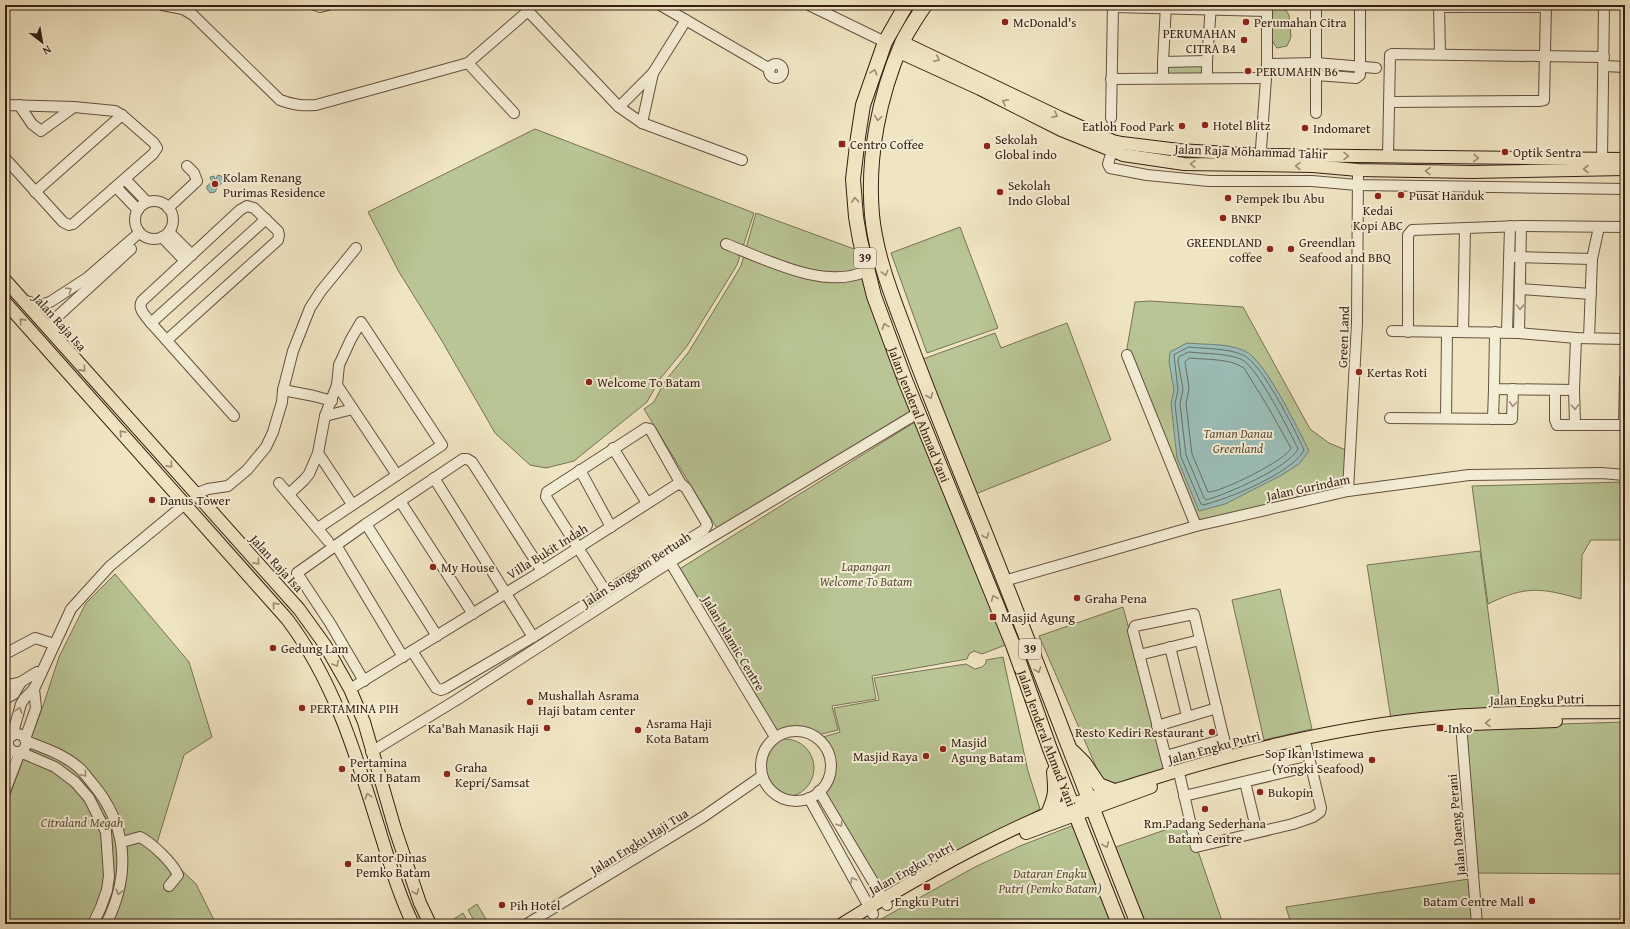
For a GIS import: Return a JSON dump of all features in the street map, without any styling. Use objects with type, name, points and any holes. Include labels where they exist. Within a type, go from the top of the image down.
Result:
[{"type":"highway","name":"Jalan Jenderal Ahmad Yani","points":[[906,5],[885,42],[863,105],[853,179],[856,217],[874,296],[918,413],[1013,644],[1073,810]]},
{"type":"highway","name":"Jalan Jenderal Ahmad Yani","points":[[925,5],[893,63],[880,108],[870,176],[873,223],[889,289],[1090,804]]},
{"type":"highway","points":[[956,505],[971,499]]},
{"type":"highway","points":[[1069,748],[1084,762],[1099,785],[1114,791]]},
{"type":"highway","points":[[1048,814],[1055,798],[1056,789],[1054,759]]},
{"type":"highway","name":"39","points":[[1090,804],[1138,924]]},
{"type":"highway","name":"39","points":[[1073,810],[1119,924]]},
{"type":"main road","name":"Jalan Raja Mohammad Tahir","points":[[901,47],[1060,130],[1123,155],[1184,164],[1223,165],[1260,160],[1388,157],[1603,164],[1625,169]]},
{"type":"main road","name":"Jalan Raja Mohammad Tahir","points":[[901,47],[1113,140],[1260,160],[1358,170],[1472,172],[1603,164],[1625,159]]},
{"type":"main road","name":"Jalan Raja Isa","points":[[5,280],[21,300],[299,609],[325,645],[350,689],[364,722],[371,752],[383,786],[394,829],[420,903],[430,924]]},
{"type":"main road","points":[[5,302],[287,619],[309,650],[330,689],[357,761],[404,906],[413,924]]},
{"type":"main road","points":[[84,392],[95,382]]},
{"type":"main road","points":[[287,619],[299,609]]},
{"type":"main road","name":"Jalan Engku Putri","points":[[885,902],[1008,840],[1073,810],[1228,756],[1328,734],[1422,719],[1483,714],[1625,712]]},
{"type":"main road","name":"Jalan Engku Putri","points":[[1090,804],[1114,791],[1175,775],[1306,745],[1372,733],[1422,726],[1625,719]]},
{"type":"main road","name":"Jalan Engku Putri","points":[[856,924],[871,911],[885,902],[974,849],[1048,814],[1073,810]]},
{"type":"main road","points":[[380,833],[394,829]]},
{"type":"main road","name":"Jalan Engku Putri","points":[[842,924],[871,911]]},
{"type":"street","points":[[162,5],[178,7],[193,15],[280,100],[296,106],[316,105],[468,63],[530,8],[619,107],[642,123],[742,160]]},
{"type":"street","points":[[315,5],[320,7],[328,5]]},
{"type":"street","points":[[660,5],[770,69]]},
{"type":"street","points":[[809,5],[885,42]]},
{"type":"street","points":[[1316,5],[1316,113]]},
{"type":"street","points":[[1316,75],[1356,78],[1360,75],[1360,5]]},
{"type":"street","points":[[1603,164],[1604,5]]},
{"type":"street","points":[[1111,118],[1113,6],[1267,8],[1267,64],[1260,160]]},
{"type":"street","points":[[1163,78],[1166,6]]},
{"type":"street","points":[[1390,102],[1542,101],[1545,98],[1546,6],[1439,6],[1440,54]]},
{"type":"street","points":[[1207,78],[1211,7]]},
{"type":"street","points":[[619,107],[653,73],[686,20]]},
{"type":"street","points":[[1388,157],[1391,54],[1546,56],[1604,62],[1625,67]]},
{"type":"street","points":[[1163,62],[1207,61]]},
{"type":"street","points":[[468,63],[514,113]]},
{"type":"street","points":[[1267,64],[1316,63],[1376,68]]},
{"type":"street","points":[[642,123],[653,73]]},
{"type":"street","points":[[1111,79],[1266,78]]},
{"type":"street","points":[[5,105],[74,107],[115,111],[122,115],[154,143],[157,148],[153,154],[116,187],[73,224],[69,225],[63,222],[5,158]]},
{"type":"street","points":[[19,105],[32,124],[41,131],[74,107]]},
{"type":"street","points":[[35,192],[122,115]]},
{"type":"street","points":[[1112,150],[1108,164],[1111,168],[1147,175],[1220,181],[1312,181],[1357,185],[1625,189]]},
{"type":"street","points":[[1220,181],[1223,165]]},
{"type":"street","points":[[168,208],[197,180],[194,173],[187,166]]},
{"type":"street","name":"Green Land","points":[[1348,491],[1357,323],[1358,170]]},
{"type":"street","points":[[1471,187],[1472,172]]},
{"type":"street","points":[[125,179],[147,202]]},
{"type":"street","points":[[116,187],[138,210]]},
{"type":"street","points":[[155,201],[162,203],[168,208],[173,220],[165,234],[152,239],[141,234],[135,224],[138,210],[147,202],[155,201]]},
{"type":"street","points":[[167,340],[278,240],[278,231],[254,208],[247,206],[240,210],[140,303],[140,309],[151,323],[234,416]]},
{"type":"street","points":[[151,323],[266,219]]},
{"type":"street","points":[[1507,332],[1510,226]]},
{"type":"street","points":[[1408,332],[1408,235],[1410,232],[1415,230],[1510,226],[1625,227]]},
{"type":"street","points":[[1519,333],[1522,226]]},
{"type":"street","points":[[1589,338],[1592,259],[1599,227]]},
{"type":"street","points":[[1463,332],[1465,229]]},
{"type":"street","points":[[21,300],[39,305],[50,302],[87,278],[141,234]]},
{"type":"street","points":[[57,340],[54,323],[58,316],[141,234]]},
{"type":"street","points":[[165,234],[188,258]]},
{"type":"street","points":[[726,244],[790,269],[822,277],[858,275],[868,270]]},
{"type":"street","points":[[196,494],[208,489],[228,486],[247,470],[266,447],[273,432],[282,402],[283,390],[293,351],[310,308],[321,291],[356,248]]},
{"type":"street","points":[[1510,257],[1592,259]]},
{"type":"street","points":[[1520,289],[1591,294]]},
{"type":"street","points":[[290,494],[309,474],[318,453],[325,416],[337,385],[339,366],[351,339],[361,322],[442,445],[318,528]]},
{"type":"street","points":[[1392,331],[1507,332],[1576,338],[1625,339]]},
{"type":"street","points":[[1446,418],[1447,332]]},
{"type":"street","points":[[1493,419],[1495,332]]},
{"type":"street","points":[[1575,424],[1574,390],[1576,338]]},
{"type":"street","points":[[1127,356],[1196,526]]},
{"type":"street","points":[[1555,391],[1555,420],[1557,424],[1624,425],[1625,378]]},
{"type":"street","points":[[337,385],[397,475]]},
{"type":"street","points":[[1494,388],[1555,391],[1574,390]]},
{"type":"street","points":[[1390,418],[1512,419],[1513,389]]},
{"type":"street","points":[[283,390],[332,400]]},
{"type":"street","points":[[325,416],[353,410]]},
{"type":"street","name":"Jalan Sanggam Bertuah","points":[[371,752],[458,699],[670,562],[918,413]]},
{"type":"street","points":[[412,651],[436,688],[442,690],[533,637],[606,592],[706,529],[706,522],[686,488],[678,484],[650,429],[646,428],[641,430],[546,494],[546,497],[606,592]]},
{"type":"street","points":[[613,448],[647,503]]},
{"type":"street","points":[[318,453],[352,504]]},
{"type":"street","points":[[364,681],[330,623],[297,573],[332,543],[366,524],[434,478],[464,460],[467,459],[472,462],[542,571]]},
{"type":"street","points":[[309,474],[328,469]]},
{"type":"street","points":[[580,470],[611,527]]},
{"type":"street","name":"Jalan Gurindam","points":[[1004,581],[1196,526],[1348,491],[1469,475],[1600,473],[1625,475]]},
{"type":"street","points":[[434,478],[533,637]]},
{"type":"street","points":[[279,483],[332,543],[403,657]]},
{"type":"street","name":"Villa Bukit Indah","points":[[350,689],[542,571],[577,547],[678,484]]},
{"type":"street","points":[[400,501],[472,614]]},
{"type":"street","points":[[93,924],[107,890],[110,876],[106,832],[89,798],[75,782],[61,770],[15,750],[8,742],[12,736],[21,704],[34,689],[71,610],[99,577],[185,504]]},
{"type":"street","points":[[366,524],[437,636]]},
{"type":"street","name":"Jalan Islamic Centre","points":[[670,562],[775,737]]},
{"type":"street","points":[[1228,756],[1195,616],[1192,613],[1135,626],[1133,631],[1157,726],[1166,756],[1184,796],[1196,847],[1306,819],[1313,817],[1320,812],[1321,808],[1306,745]]},
{"type":"street","points":[[5,654],[35,638],[54,644]]},
{"type":"street","points":[[1139,655],[1200,640]]},
{"type":"street","points":[[1170,647],[1188,716]]},
{"type":"street","points":[[5,686],[21,682],[37,672],[41,674]]},
{"type":"street","points":[[5,699],[14,694],[21,682]]},
{"type":"street","points":[[5,762],[15,750],[26,748],[26,740],[36,708],[34,689]]},
{"type":"street","points":[[1157,726],[1216,708]]},
{"type":"street","name":"Jalan Daeng Perani","points":[[1460,724],[1477,924]]},
{"type":"street","points":[[798,730],[806,732],[817,737],[827,749],[830,761],[830,773],[826,783],[820,791],[808,798],[789,800],[780,797],[771,791],[765,784],[762,776],[760,764],[763,753],[768,744],[775,737],[785,732],[798,730]]},
{"type":"street","points":[[12,736],[17,734],[22,735],[26,740],[68,760],[78,767],[99,791],[108,806],[122,842],[123,864],[121,886],[115,906],[106,924]]},
{"type":"street","points":[[1166,756],[1224,739]]},
{"type":"street","points":[[5,791],[15,750]]},
{"type":"street","points":[[61,770],[68,760]]},
{"type":"street","points":[[1184,796],[1311,766]]},
{"type":"street","name":"Jalan Engku Haji Tua","points":[[527,924],[703,817],[762,776]]},
{"type":"street","points":[[1245,782],[1257,832]]},
{"type":"street","points":[[820,791],[885,902]]},
{"type":"street","points":[[808,798],[871,911]]},
{"type":"street","points":[[106,832],[117,828]]},
{"type":"street","points":[[122,842],[140,837],[148,841],[175,869],[178,875],[169,886]]},
{"type":"green space","points":[[1275,5],[1283,6],[1289,15],[1291,37],[1287,46],[1277,48],[1272,39],[1270,27]]},
{"type":"green space","points":[[1205,62],[1205,77],[1165,77],[1165,63]]},
{"type":"green space","points":[[535,129],[754,213],[737,265],[687,346],[660,379],[647,402],[574,461],[546,468],[530,465],[495,433],[442,341],[399,272],[368,212]]},
{"type":"green space","points":[[756,213],[857,250],[913,410],[718,530],[644,409],[654,402],[665,381],[688,353],[741,266]]},
{"type":"green space","points":[[960,227],[998,328],[927,353],[891,253]]},
{"type":"green space","name":"Taman Danau Greenland","points":[[1150,301],[1243,307],[1310,429],[1329,443],[1348,451],[1346,484],[1197,523],[1127,348],[1135,302]]},
{"type":"green space","points":[[1067,323],[1111,440],[973,495],[920,360],[995,333],[1001,348]]},
{"type":"green space","name":"Lapangan Welcome To Batam","points":[[915,422],[1008,644],[982,654],[974,651],[969,654],[967,659],[872,676],[876,699],[832,706],[838,730],[810,737],[799,732],[789,730],[769,735],[673,573]]},
{"type":"green space","points":[[1625,482],[1625,540],[1591,540],[1582,555],[1581,599],[1555,592],[1534,590],[1513,594],[1488,604],[1472,486]]},
{"type":"green space","points":[[1480,551],[1501,709],[1391,719],[1367,565]]},
{"type":"green space","name":"Citraland Megah","points":[[115,574],[189,662],[212,737],[184,755],[156,846],[196,884],[216,924],[5,924],[5,808],[43,706],[59,657],[86,603]]},
{"type":"green space","points":[[1280,589],[1312,729],[1264,740],[1232,600]]},
{"type":"green space","points":[[1123,607],[1168,773],[1104,785],[1039,636]]},
{"type":"green space","points":[[1003,657],[1028,771],[1040,809],[882,895],[823,794],[832,773],[833,764],[828,749],[820,738],[840,732],[834,708],[879,700],[874,678],[966,664],[975,669],[982,667],[986,663],[986,660]]},
{"type":"green space","points":[[1625,722],[1625,874],[1475,873],[1464,727]]},
{"type":"green space","points":[[779,739],[791,739],[806,747],[814,762],[814,774],[806,789],[791,797],[779,797],[764,789],[756,774],[756,762],[764,747]]},
{"type":"green space","points":[[1188,822],[1223,924],[1140,924],[1110,849]]},
{"type":"green space","name":"Dataran Engku Putri (Pemko Batam)","points":[[1074,825],[1115,924],[872,924],[975,867],[1020,846]]},
{"type":"green space","points":[[1469,879],[1473,924],[1291,924],[1286,907]]},
{"type":"green space","points":[[477,904],[489,924],[476,924],[468,910]]},
{"type":"green space","points":[[463,913],[469,924],[457,924],[454,919]]},
{"type":"water","name":"Kolam Renang Purimas Residence","points":[[218,175],[224,177],[225,181],[218,186],[215,192],[210,193],[207,186],[213,181],[210,177],[214,176],[215,180]]},
{"type":"water","points":[[1187,343],[1238,348],[1253,357],[1262,367],[1280,396],[1309,451],[1299,464],[1280,476],[1225,504],[1199,511],[1177,458],[1171,403],[1174,390],[1169,362],[1170,352]]},
{"type":"place","name":"McDonald's","points":[[1005,22]]},
{"type":"place","name":"Perumahan Citra","points":[[1246,22]]},
{"type":"place","name":"PERUMAHAN CITRA B4","points":[[1244,40]]},
{"type":"place","name":"PERUMAHN B6","points":[[1248,71]]},
{"type":"place","name":"Hotel Blitz","points":[[1205,125]]},
{"type":"place","name":"Eatloh Food Park","points":[[1182,126]]},
{"type":"place","name":"Indomaret","points":[[1305,128]]},
{"type":"place","name":"Centro Coffee","points":[[842,144]]},
{"type":"place","name":"Sekolah Global indo","points":[[987,146]]},
{"type":"place","name":"Optik Sentra","points":[[1505,152]]},
{"type":"place","name":"Kolam Renang Purimas Residence","points":[[215,184]]},
{"type":"place","name":"Sekolah Indo Global","points":[[1000,192]]},
{"type":"place","name":"Pusat Handuk","points":[[1401,195]]},
{"type":"place","name":"Kedai Kopi ABC","points":[[1378,196]]},
{"type":"place","name":"Pempek Ibu Abu","points":[[1228,198]]},
{"type":"place","name":"BNKP","points":[[1223,218]]},
{"type":"place","name":"GREENDLAND coffee","points":[[1270,249]]},
{"type":"place","name":"Greendlan Seafood and BBQ","points":[[1291,249]]},
{"type":"place","name":"Kertas Roti","points":[[1359,372]]},
{"type":"place","name":"Welcome To Batam","points":[[589,382]]},
{"type":"place","name":"Danus Tower","points":[[152,500]]},
{"type":"place","name":"My House","points":[[433,567]]},
{"type":"place","name":"Graha Pena","points":[[1077,598]]},
{"type":"place","name":"Masjid Agung","points":[[993,617]]},
{"type":"place","name":"Gedung Lam","points":[[273,648]]},
{"type":"place","name":"Mushallah Asrama Haji batam center","points":[[530,702]]},
{"type":"place","name":"PERTAMINA PIH","points":[[302,708]]},
{"type":"place","name":"Ka'Bah Manasik Haji","points":[[547,728]]},
{"type":"place","name":"Inko","points":[[1440,728]]},
{"type":"place","name":"Asrama Haji Kota Batam","points":[[638,730]]},
{"type":"place","name":"Resto Kediri Restaurant","points":[[1212,732]]},
{"type":"place","name":"Masjid Agung Batam","points":[[943,749]]},
{"type":"place","name":"Masjid Raya","points":[[926,756]]},
{"type":"place","name":"Sop Ikan Istimewa (Yongki Seafood)","points":[[1372,760]]},
{"type":"place","name":"Pertamina MOR I Batam","points":[[342,769]]},
{"type":"place","name":"Graha Kepri/Samsat","points":[[447,774]]},
{"type":"place","name":"Bukopin","points":[[1260,792]]},
{"type":"place","name":"Rm.Padang Sederhana Batam Centre","points":[[1205,809]]},
{"type":"place","name":"Kantor Dinas Pemko Batam","points":[[348,864]]},
{"type":"place","name":"Engku Putri","points":[[927,887]]},
{"type":"place","name":"Batam Centre Mall","points":[[1532,901]]},
{"type":"place","name":"Pih Hotel","points":[[502,905]]}]
